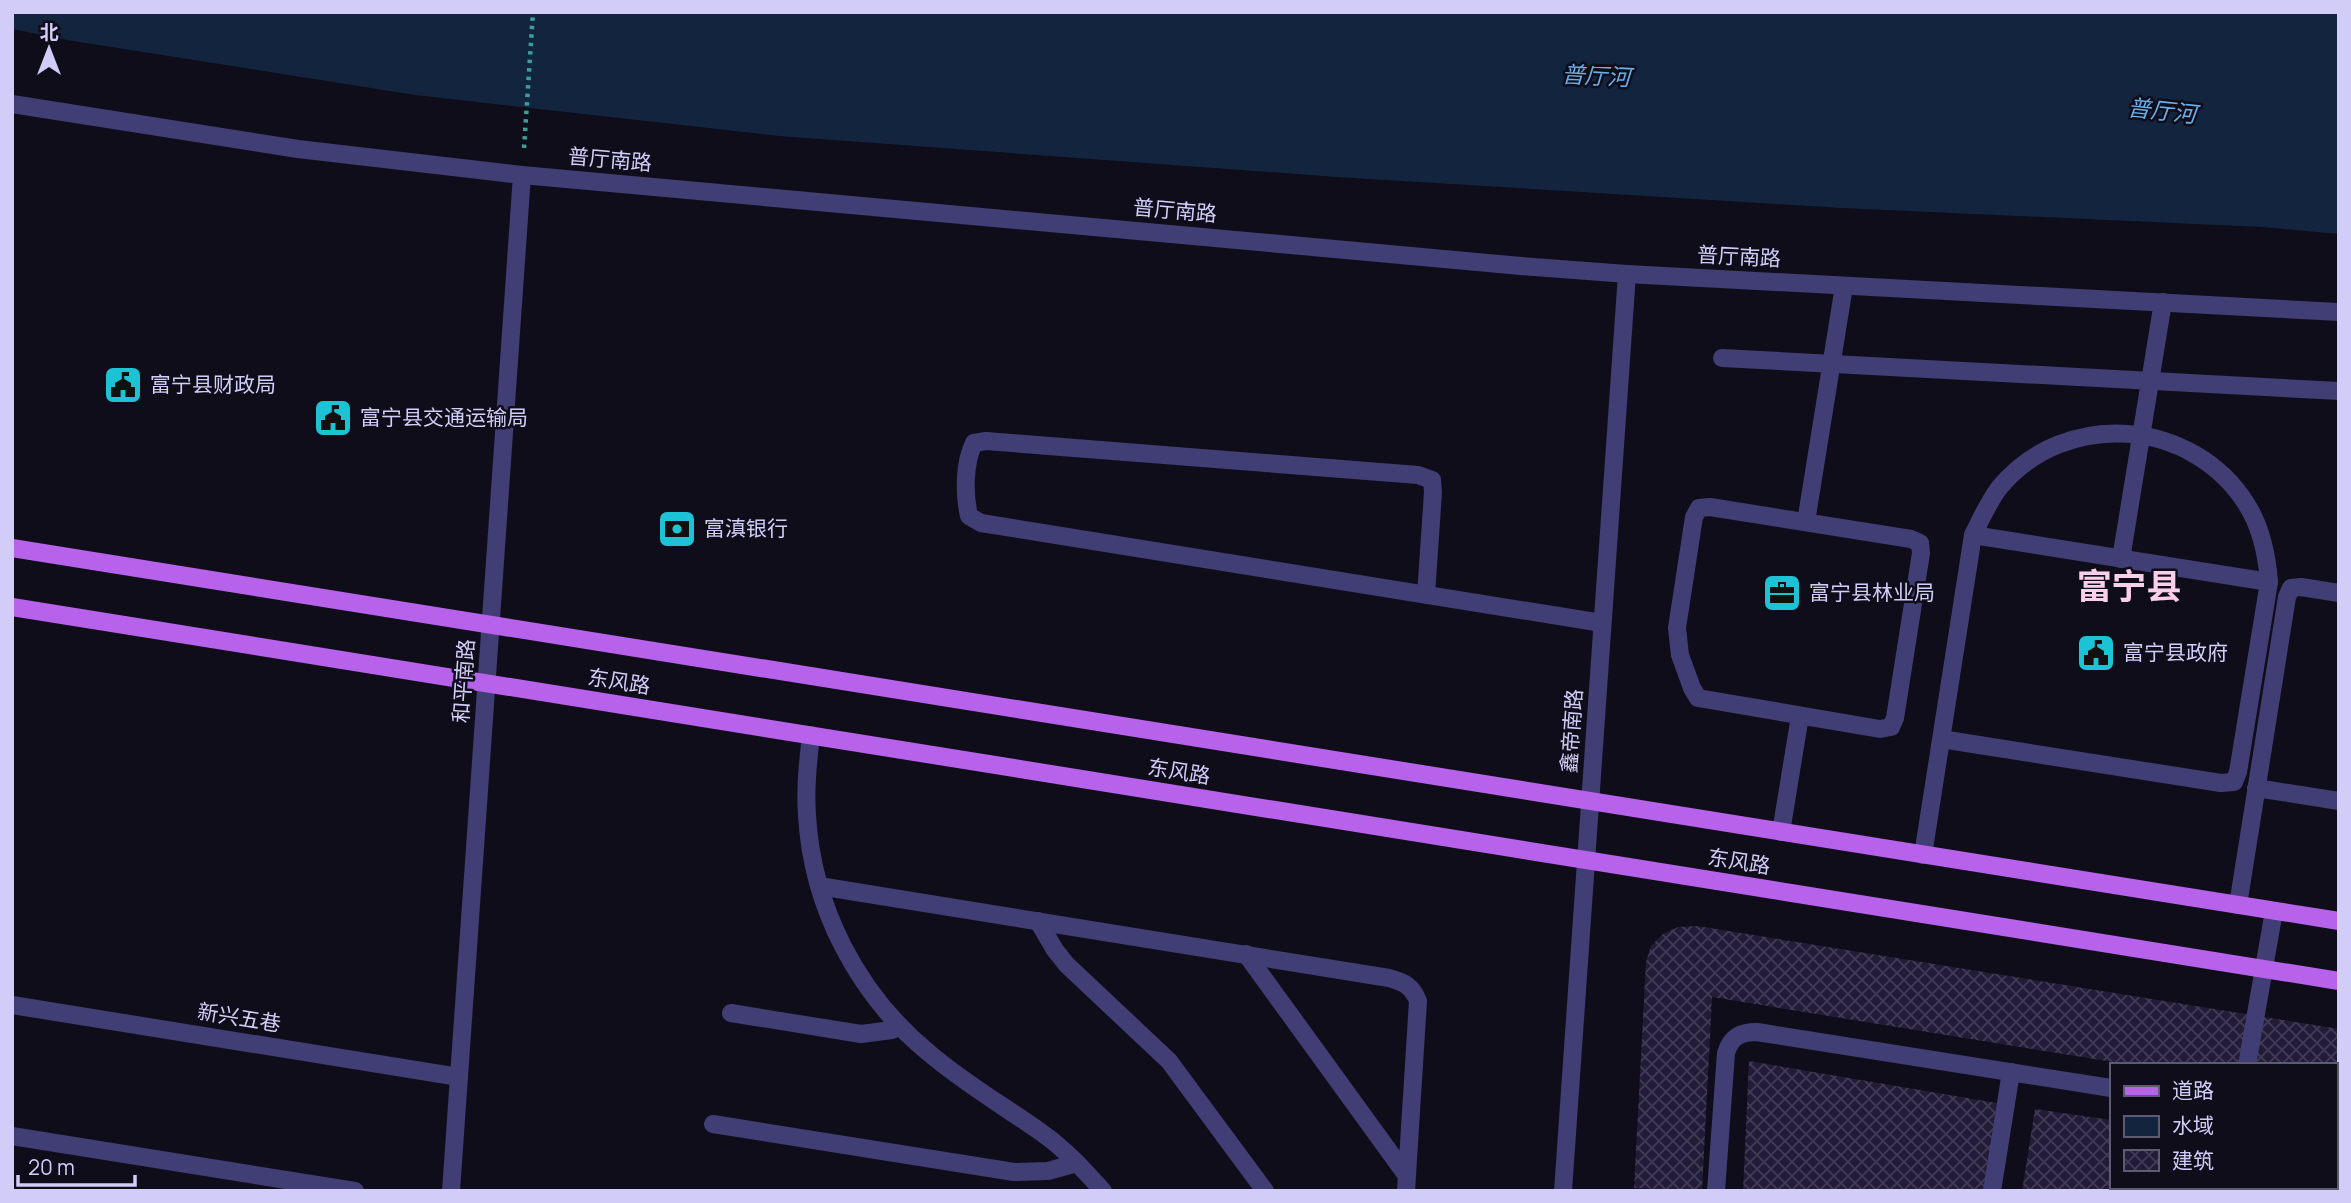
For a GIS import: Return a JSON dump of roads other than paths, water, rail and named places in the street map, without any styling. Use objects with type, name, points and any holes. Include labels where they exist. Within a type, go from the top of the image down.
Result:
[{"type":"main road","name":"东风路","points":[[12,548],[2339,921]]},
{"type":"main road","name":"东风路","points":[[12,607],[2339,981]]},
{"type":"street","name":"普厅南路","points":[[12,104],[298,149],[522,175],[1627,274],[2339,312]]},
{"type":"street","name":"和平南路","points":[[451,1191],[522,175]]},
{"type":"street","name":"鑫帝南路","points":[[1563,1191],[1627,274]]},
{"type":"street","points":[[1806,522],[1844,286]]},
{"type":"street","points":[[2121,559],[2162,302]]},
{"type":"street","points":[[1722,358],[2339,391]]},
{"type":"street","points":[[1923,855],[1941,739],[1973,535],[1984,511],[1999,489],[2017,470],[2039,454],[2088,435],[2115,433],[2141,434],[2167,440],[2213,467],[2232,485],[2248,506],[2259,530],[2267,555],[2269,582],[2238,772],[2234,782],[2221,783],[1941,739]]},
{"type":"street","points":[[1426,594],[1433,492],[1432,480],[1418,475],[986,441],[974,443],[969,453],[966,502],[969,516],[981,523],[1602,623]]},
{"type":"street","points":[[1710,507],[1806,522],[1911,539],[1920,543],[1922,553],[1895,718],[1891,727],[1880,729],[1698,698],[1692,688],[1680,654],[1677,628],[1694,517],[1699,508],[1710,507]]},
{"type":"street","points":[[1973,535],[2269,582]]},
{"type":"street","points":[[2238,905],[2287,597],[2291,588],[2301,587],[2339,593]]},
{"type":"street","points":[[1782,832],[1800,716]]},
{"type":"street","points":[[811,736],[807,775],[811,854],[834,929],[852,964],[900,1027],[928,1053],[1044,1134],[1103,1191]]},
{"type":"street","points":[[2256,788],[2339,802]]},
{"type":"street","points":[[819,886],[1403,981],[1413,990],[1418,1001],[1406,1183]]},
{"type":"street","points":[[2247,1063],[2274,911]]},
{"type":"street","points":[[1038,921],[1067,965],[1169,1061],[1265,1191]]},
{"type":"street","points":[[1246,954],[1406,1183]]},
{"type":"street","name":"新兴五巷","points":[[12,1005],[459,1077]]},
{"type":"street","points":[[731,1013],[861,1034],[900,1027]]},
{"type":"street","points":[[1716,1191],[1726,1053],[1736,1036],[1746,1032],[2110,1088]]},
{"type":"street","points":[[1992,1191],[2011,1072]]},
{"type":"street","points":[[713,1124],[1014,1172],[1048,1171],[1077,1163]]},
{"type":"street","points":[[12,1136],[355,1191]]},
{"type":"water","name":"普厅河","points":[[12,12],[2339,12],[2339,234],[2262,227],[1843,208],[1337,177],[779,136],[415,95],[67,40],[12,29]]},
{"type":"place","name":"富宁县财政局","points":[[123,385]]},
{"type":"place","name":"富宁县交通运输局","points":[[333,418]]},
{"type":"place","name":"富滇银行","points":[[677,529]]},
{"type":"place","name":"富宁县林业局","points":[[1782,593]]},
{"type":"place","name":"富宁县政府","points":[[2096,653]]},
{"type":"district","name":"富宁县","points":[[2129,587]]}]
